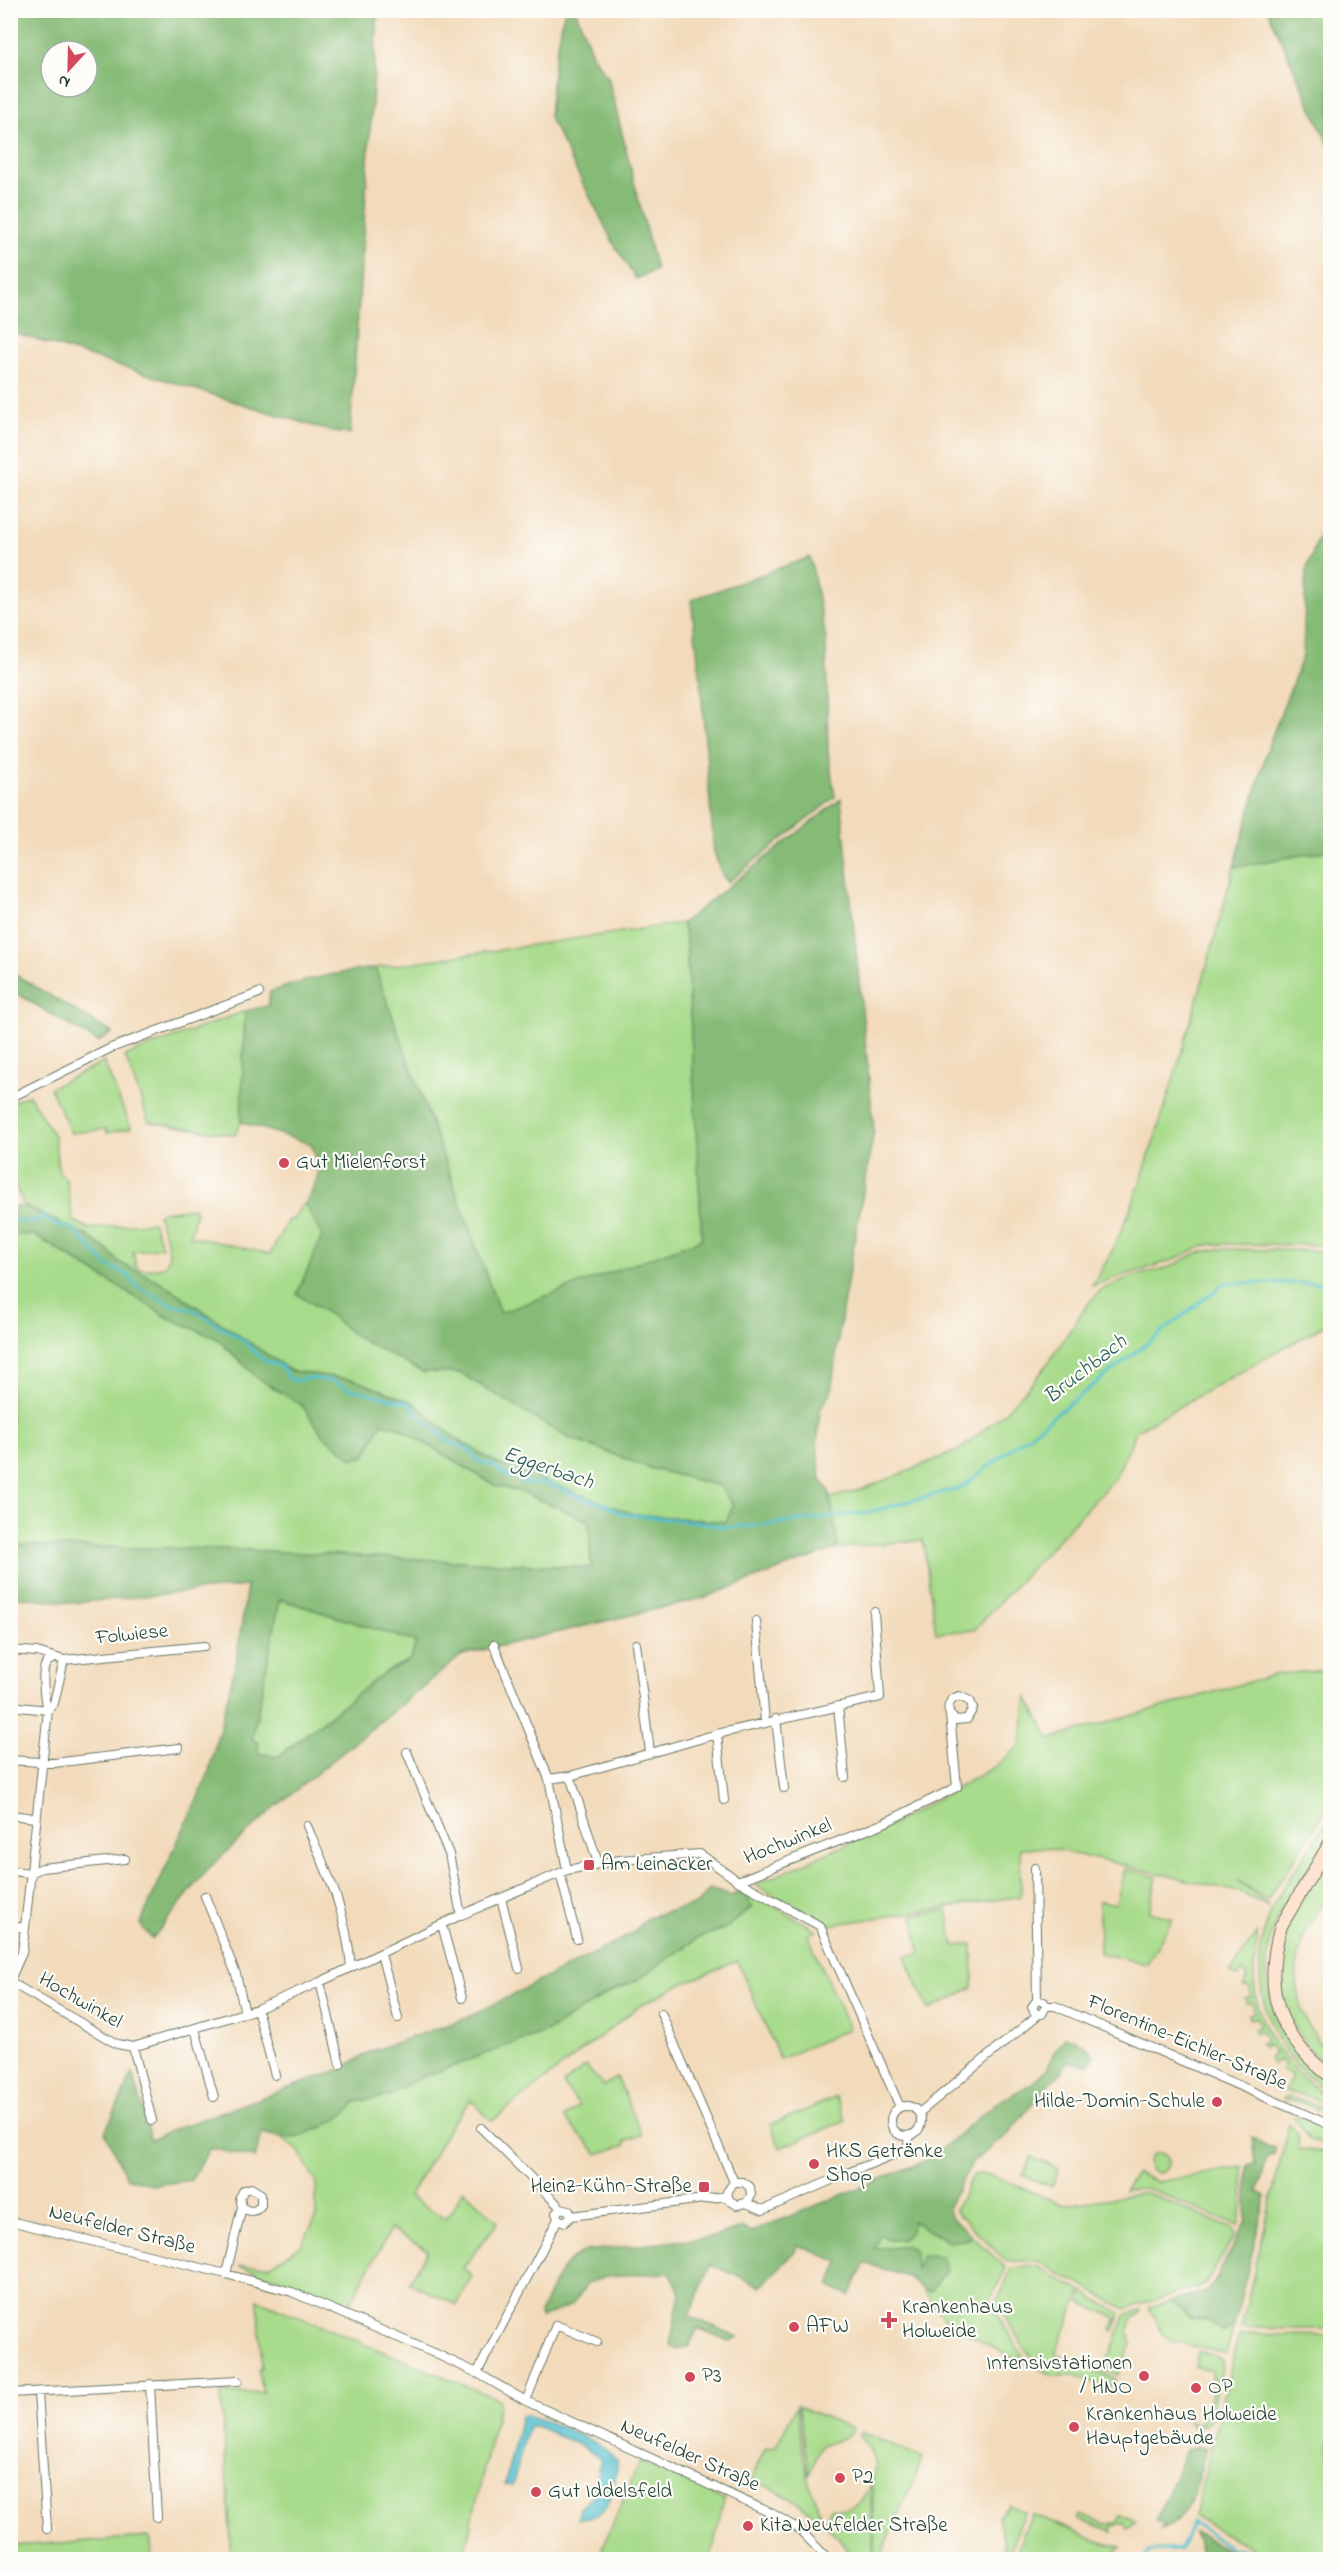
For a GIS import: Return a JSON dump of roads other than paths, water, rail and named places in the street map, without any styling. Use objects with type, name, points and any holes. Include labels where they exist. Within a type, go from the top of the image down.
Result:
[{"type":"main road","points":[[1330,1843],[1281,1926],[1276,1941],[1273,1974],[1274,1990],[1284,2024],[1307,2058],[1330,2076]]},
{"type":"street","points":[[10,1098],[111,1048],[259,993]]},
{"type":"street","points":[[549,1779],[570,1776],[776,1719],[880,1698],[874,1612]]},
{"type":"street","points":[[756,1621],[765,1722]]},
{"type":"street","points":[[636,1644],[650,1752]]},
{"type":"street","points":[[494,1645],[549,1779],[563,1872],[577,1939]]},
{"type":"street","name":"Folwiese","points":[[10,1650],[37,1652],[59,1659],[204,1646]]},
{"type":"street","points":[[10,1981],[22,1953],[48,1710],[54,1703],[59,1659],[49,1661],[44,1668],[44,1704],[48,1710]]},
{"type":"street","points":[[10,1706],[48,1710]]},
{"type":"street","points":[[838,1706],[845,1777]]},
{"type":"street","name":"Hochwinkel","points":[[10,1981],[117,2044],[133,2048],[257,2009],[381,1954],[461,1915],[563,1872],[598,1863],[700,1854],[738,1881],[882,1824],[957,1787],[950,1715]]},
{"type":"street","points":[[776,1719],[784,1788]]},
{"type":"street","points":[[717,1734],[724,1800]]},
{"type":"street","points":[[10,1760],[42,1763],[179,1748]]},
{"type":"street","points":[[407,1752],[449,1854],[461,1915]]},
{"type":"street","points":[[570,1776],[598,1863]]},
{"type":"street","points":[[10,1815],[35,1818]]},
{"type":"street","points":[[307,1826],[338,1898],[348,1933],[351,1967]]},
{"type":"street","points":[[10,1871],[30,1873],[42,1868],[125,1859]]},
{"type":"street","points":[[1035,1868],[1037,2000],[1032,2007],[1033,2011],[1039,2014]]},
{"type":"street","points":[[738,1881],[820,1926],[900,2108]]},
{"type":"street","points":[[205,1896],[236,1974],[245,2013]]},
{"type":"street","points":[[501,1898],[519,1968]]},
{"type":"street","points":[[442,1925],[462,1998]]},
{"type":"street","points":[[10,1926],[25,1928]]},
{"type":"street","points":[[381,1954],[398,2018]]},
{"type":"street","points":[[320,1982],[340,2064]]},
{"type":"street","name":"Florentine-Eichler-Straße","points":[[1037,2000],[1042,2000],[1046,2006],[1055,2006],[1330,2125]]},
{"type":"street","points":[[918,2114],[1044,2012],[1046,2006]]},
{"type":"street","points":[[257,2009],[275,2075]]},
{"type":"street","points":[[661,2013],[734,2182]]},
{"type":"street","points":[[195,2029],[214,2097]]},
{"type":"street","name":"Hochwinkel","points":[[133,2048],[152,2120]]},
{"type":"street","points":[[843,2175],[908,2149],[910,2135],[920,2126],[918,2114],[908,2106],[900,2108],[893,2114],[891,2124],[900,2134],[910,2135]]},
{"type":"street","name":"Florentine-Eichler-Straße","points":[[1312,2116],[1330,2119]]},
{"type":"street","points":[[481,2128],[561,2208],[568,2208],[571,2216]]},
{"type":"street","points":[[746,2204],[751,2196],[750,2187],[742,2182],[734,2182],[728,2188],[727,2196],[733,2204],[746,2204],[763,2210],[834,2179]]},
{"type":"street","points":[[558,2219],[565,2222],[571,2216],[727,2196]]},
{"type":"street","points":[[226,2274],[242,2207]]},
{"type":"street","points":[[477,2373],[558,2219],[556,2213],[561,2208]]},
{"type":"street","name":"Neufelder Straße","points":[[10,2222],[292,2292],[477,2373],[526,2401],[773,2514],[800,2530],[829,2559]]},
{"type":"street","points":[[526,2401],[556,2325],[597,2342]]},
{"type":"street","points":[[10,2393],[238,2381]]},
{"type":"street","points":[[150,2384],[157,2517]]},
{"type":"street","points":[[38,2392],[47,2529]]},
{"type":"water","points":[[527,2415],[588,2439],[617,2460],[613,2487],[602,2512],[594,2517],[578,2518],[580,2508],[592,2497],[601,2459],[583,2447],[536,2426],[528,2426],[512,2486],[505,2484],[521,2416]]},
{"type":"waterway","name":"Eggerbach","points":[[10,1218],[29,1223],[43,1217],[58,1226],[70,1227],[107,1265],[128,1275],[136,1286],[170,1304],[192,1309],[244,1341],[263,1360],[282,1367],[287,1376],[294,1381],[306,1378],[334,1381],[347,1388],[409,1403],[422,1419],[450,1442],[470,1450],[478,1461],[494,1466],[507,1476],[528,1484],[547,1483],[587,1500],[605,1504],[622,1514],[724,1527],[753,1526],[866,1513],[962,1487],[1225,1283],[1330,1283]]},
{"type":"waterway","points":[[1142,2560],[1151,2550],[1178,2550],[1185,2541],[1193,2522],[1230,2548],[1242,2549],[1262,2560]]},
{"type":"waterway","points":[[360,2560],[390,2556],[399,2560]]},
{"type":"waterway","points":[[220,2560],[228,2560]]},
{"type":"waterway","points":[[303,2560],[315,2560]]},
{"type":"place","name":"Gut Mielenforst","points":[[284,1163]]},
{"type":"place","name":"Am Leinacker","points":[[589,1865]]},
{"type":"place","name":"Hilde-Domin-Schule","points":[[1217,2102]]},
{"type":"place","name":"HKS Getränke Shop","points":[[814,2164]]},
{"type":"place","name":"Heinz-Kühn-Straße","points":[[704,2187]]},
{"type":"place","name":"Krankenhaus Holweide","points":[[889,2320]]},
{"type":"place","name":"AFW","points":[[794,2327]]},
{"type":"place","name":"Intensivstationen / HNO","points":[[1144,2376]]},
{"type":"place","name":"P3","points":[[690,2377]]},
{"type":"place","name":"OP","points":[[1196,2388]]},
{"type":"place","name":"Krankenhaus Holweide Hauptgebäude","points":[[1074,2427]]},
{"type":"place","name":"P2","points":[[840,2478]]},
{"type":"place","name":"Gut Iddelsfeld","points":[[536,2492]]},
{"type":"place","name":"Kita Neufelder Straße","points":[[748,2526]]},
{"type":"water label","name":"Bruchbach","points":[[1086,1370]]}]
